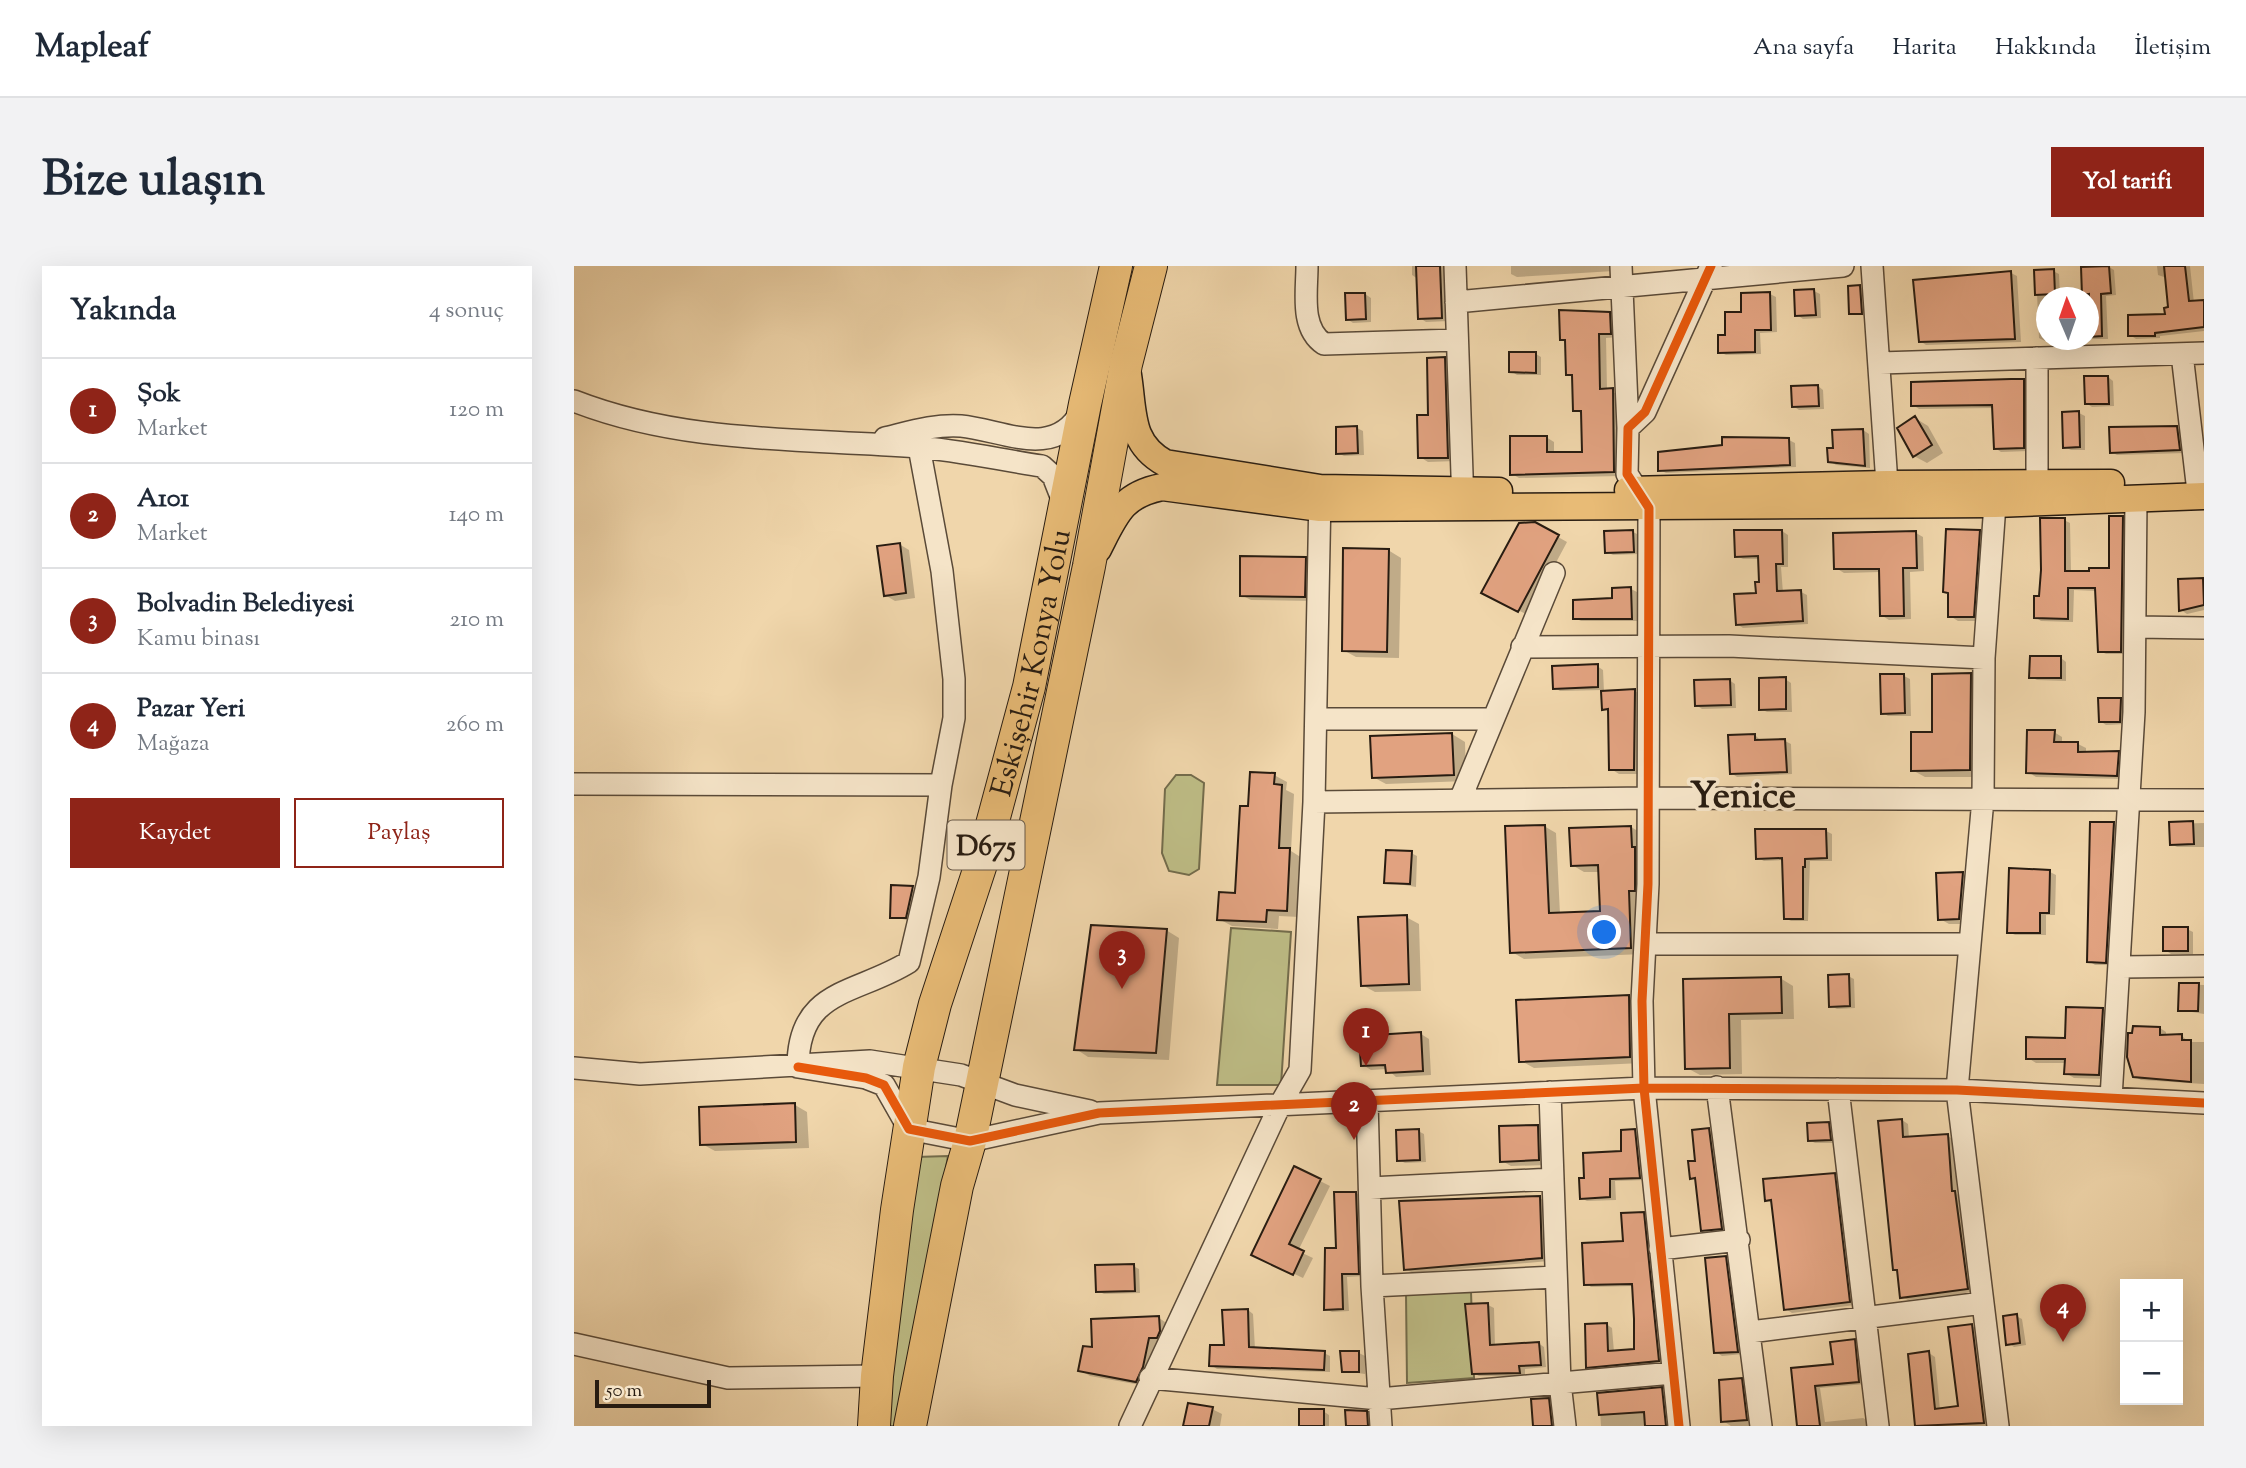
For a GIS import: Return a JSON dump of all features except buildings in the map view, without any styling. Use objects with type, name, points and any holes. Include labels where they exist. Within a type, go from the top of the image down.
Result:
[{"type":"highway","name":"Eskişehir Konya Yolu","points":[[874,1426],[877,1376],[919,1067],[935,1004],[983,858],[1029,687],[1064,504],[1116,266]]},
{"type":"highway","name":"Eskişehir Konya Yolu","points":[[912,1425],[957,1186],[970,1141],[1089,566],[1126,364],[1151,266]]},
{"type":"main road","points":[[1126,364],[1138,439],[1147,453],[1165,463],[1320,498]]},
{"type":"main road","points":[[1642,499],[1886,484],[2037,483],[2202,487]]},
{"type":"main road","points":[[1089,566],[1115,515],[1137,492],[1162,487],[1320,498],[1994,504],[2136,499],[2202,487]]},
{"type":"street","points":[[1307,266],[1308,325],[1313,337],[1324,344],[1456,340]]},
{"type":"street","points":[[1455,266],[1464,500]]},
{"type":"street","points":[[1455,302],[1622,276],[1843,266]]},
{"type":"street","points":[[1872,266],[1886,484]]},
{"type":"street","points":[[1628,428],[1645,412],[1708,272]]},
{"type":"street","points":[[1622,276],[1628,428],[1627,474],[1642,499],[1649,647],[1642,1001],[1644,1088],[1679,1426]]},
{"type":"street","points":[[1880,363],[2204,353]]},
{"type":"street","points":[[2182,354],[2202,487]]},
{"type":"street","points":[[2037,358],[2037,483]]},
{"type":"street","points":[[574,401],[612,416],[683,431],[919,447],[1042,466],[1053,476],[1064,504]]},
{"type":"street","points":[[859,444],[928,428],[961,426],[1021,439],[1058,435],[1073,426],[1085,404]]},
{"type":"street","points":[[798,1067],[798,1044],[812,1013],[833,996],[909,961],[929,877],[941,785],[954,718],[954,679],[942,571],[919,447]]},
{"type":"street","points":[[1130,1426],[1150,1378],[1280,1105],[1300,1070],[1317,719],[1320,498]]},
{"type":"street","points":[[2111,1098],[2129,801],[2136,627],[2136,499]]},
{"type":"street","points":[[1994,504],[1984,658],[1983,799],[1957,1090],[1998,1426]]},
{"type":"street","points":[[1460,800],[1554,573]]},
{"type":"street","points":[[2136,627],[2204,628]]},
{"type":"street","points":[[1522,647],[1837,650],[1984,658]]},
{"type":"street","points":[[1317,719],[1493,719]]},
{"type":"street","points":[[574,785],[941,785]]},
{"type":"street","points":[[1314,802],[1648,798],[2204,800]]},
{"type":"street","points":[[1645,944],[1969,944]]},
{"type":"street","points":[[2121,967],[2204,966]]},
{"type":"street","points":[[574,1068],[640,1074],[870,1061],[961,1075],[1015,1095],[1099,1114]]},
{"type":"street","points":[[798,1067],[866,1078],[884,1085],[909,1129],[970,1141],[1099,1114],[1644,1088],[1957,1090],[2204,1103]]},
{"type":"street","points":[[1717,1087],[1751,1332],[1761,1426]]},
{"type":"street","points":[[1838,1089],[1878,1426]]},
{"type":"street","points":[[1550,1091],[1560,1383],[1565,1426]]},
{"type":"street","points":[[1367,1101],[1372,1286],[1381,1426]]},
{"type":"street","points":[[1370,1188],[1553,1179]]},
{"type":"street","points":[[1660,1249],[1739,1240]]},
{"type":"street","points":[[1372,1286],[1556,1277]]},
{"type":"street","points":[[1751,1332],[1983,1303]]},
{"type":"street","points":[[574,1344],[728,1378],[877,1376]]},
{"type":"street","points":[[1150,1378],[1379,1399],[1673,1373]]},
{"type":"shaded area","points":[[1176,775],[1191,775],[1204,783],[1199,869],[1189,875],[1169,871],[1162,853],[1165,789]]},
{"type":"shaded area","points":[[1231,928],[1291,932],[1281,1085],[1217,1085]]},
{"type":"shaded area","points":[[948,1156],[900,1426],[883,1426],[916,1157]]},
{"type":"shaded area","points":[[1471,1292],[1474,1378],[1407,1383],[1406,1294]]},
{"type":"cycle path","points":[[1679,1426],[1644,1088],[1642,1001],[1648,884],[1649,508],[1627,474],[1628,428],[1645,412],[1711,266]]},
{"type":"cycle path","points":[[798,1067],[866,1078],[884,1085],[909,1129],[970,1141],[1099,1113],[1644,1088],[1957,1090],[2204,1103]]},
{"type":"place","name":"Bolvadin Belediyesi","points":[[1122,989]]},
{"type":"place","name":"Şok","points":[[1366,1066]]},
{"type":"place","name":"A101","points":[[1354,1140]]},
{"type":"place","name":"Pazar Yeri","points":[[2063,1342]]},
{"type":"district","name":"Yenice","points":[[1743,794]]}]
